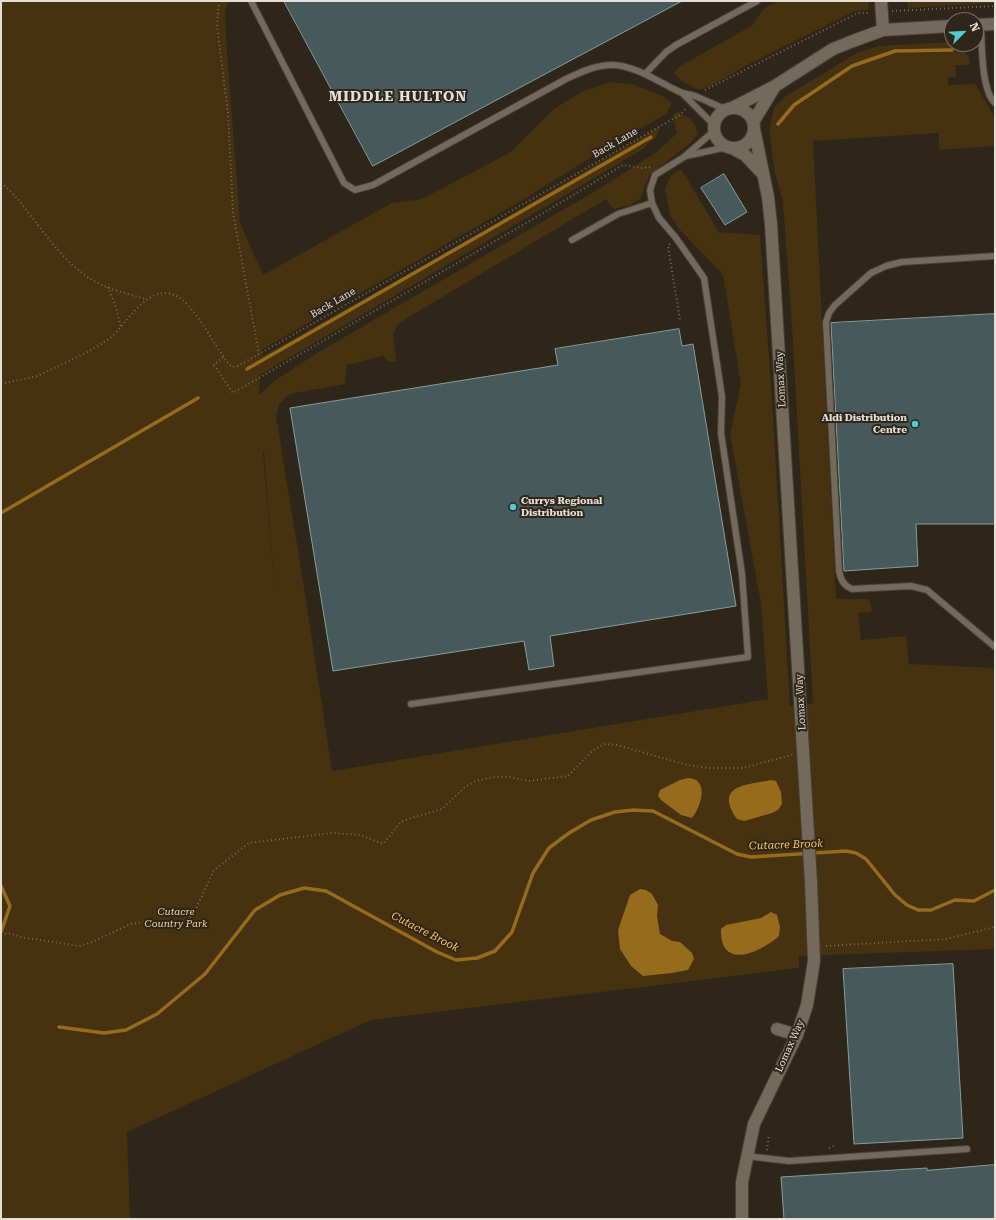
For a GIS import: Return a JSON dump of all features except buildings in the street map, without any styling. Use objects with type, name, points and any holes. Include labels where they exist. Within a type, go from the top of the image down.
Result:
[{"type":"street","points":[[881,7],[884,30]]},
{"type":"street","points":[[984,25],[995,24]]},
{"type":"street","points":[[763,174],[745,155],[718,141],[714,128],[716,118],[720,113],[776,86],[833,49],[884,30],[944,26]]},
{"type":"street","points":[[730,147],[745,145],[753,135],[754,125],[776,86]]},
{"type":"street","points":[[729,108],[739,108],[745,111],[750,116],[754,125]]},
{"type":"street","name":"Lomax Way","points":[[742,1219],[742,1182],[746,1156],[754,1124],[797,1035],[807,1005],[814,961],[808,824],[771,224],[768,197],[754,125]]},
{"type":"street","points":[[777,1029],[797,1035]]},
{"type":"lane","points":[[251,1],[344,183],[355,190],[373,185],[566,79],[584,70],[599,66],[613,65],[625,67],[645,74],[692,99],[729,108]]},
{"type":"lane","points":[[645,74],[666,52],[676,45],[757,1]]},
{"type":"lane","points":[[982,52],[984,78],[991,100],[995,103]]},
{"type":"lane","points":[[411,704],[748,657],[742,574],[720,433],[722,397],[704,278],[676,238],[659,218],[652,203],[650,190],[655,175],[684,157],[714,128],[692,99]]},
{"type":"lane","points":[[684,157],[730,147]]},
{"type":"lane","points":[[572,240],[618,214],[652,203]]},
{"type":"lane","points":[[995,256],[902,262],[886,266],[871,273],[835,305],[829,313],[826,322],[839,571],[841,580],[845,586],[852,589],[911,586],[927,590],[995,647]]},
{"type":"lane","points":[[746,1156],[788,1161],[967,1149]]},
{"type":"path","points":[[220,1],[217,26],[228,113],[233,213],[258,355]]},
{"type":"path","name":"Back Lane","points":[[223,357],[234,367],[258,355],[680,115],[692,99],[858,13],[881,7],[995,6]]},
{"type":"path","points":[[1,384],[38,375],[92,350],[110,338],[146,299],[165,293],[183,300],[195,315],[223,357],[214,365],[233,393],[533,219],[622,165],[641,168],[653,166]]},
{"type":"path","points":[[1,184],[11,191],[74,267],[94,281],[146,299]]},
{"type":"path","points":[[676,238],[668,246],[680,320]]},
{"type":"path","points":[[108,287],[121,327]]},
{"type":"path","points":[[1,935],[5,933],[20,937],[79,946],[90,943],[131,924],[144,922],[180,922],[188,919],[194,913],[214,870],[249,843],[332,833],[361,836],[383,844],[401,822],[442,809],[466,786],[476,781],[493,777],[509,777],[529,781],[568,776],[592,751],[604,744],[617,745],[686,765],[708,768],[743,768],[796,753]]},
{"type":"path","points":[[826,946],[946,939],[995,927]]},
{"type":"path","points":[[765,1158],[769,1135]]},
{"type":"path","points":[[829,1148],[834,1146]]},
{"type":"green space","name":"Cutacre Country Park","points":[[1,1],[228,1],[225,13],[226,38],[240,223],[263,275],[392,203],[422,199],[509,153],[554,109],[583,91],[611,82],[636,85],[662,96],[672,103],[666,114],[595,155],[523,200],[261,350],[261,357],[449,251],[660,127],[656,137],[640,151],[260,375],[259,395],[273,382],[317,353],[597,190],[657,152],[677,133],[673,116],[677,112],[686,116],[694,123],[698,135],[688,145],[650,174],[640,199],[628,206],[613,209],[606,199],[399,323],[393,334],[396,361],[389,362],[383,356],[347,365],[345,384],[290,394],[279,404],[276,416],[332,771],[768,699],[761,604],[730,434],[741,384],[723,275],[679,229],[670,215],[665,189],[671,175],[681,169],[719,232],[760,235],[772,399],[790,706],[813,703],[792,326],[783,202],[775,173],[769,130],[774,108],[786,96],[857,53],[879,46],[944,42],[944,52],[964,52],[969,57],[970,65],[955,65],[956,77],[948,77],[948,85],[975,84],[995,117],[995,146],[939,150],[939,133],[813,141],[836,599],[869,599],[872,612],[858,613],[861,640],[906,636],[909,664],[995,668],[995,949],[799,956],[799,968],[371,1020],[127,1132],[130,1219],[1,1219]],"holes":[[[263,452],[264,452],[275,593]]]},
{"type":"green space","points":[[779,1],[869,1],[868,10],[855,11],[747,65],[711,86],[698,90],[680,80],[674,73],[680,66],[753,25],[763,9]]},
{"type":"green space","points":[[907,1],[995,1],[995,3],[908,8]]},
{"type":"shaded area","points":[[688,778],[699,783],[702,794],[698,807],[692,818],[681,815],[658,796],[660,790],[680,780]]},
{"type":"shaded area","points":[[771,780],[776,781],[781,792],[782,804],[778,810],[744,821],[737,819],[731,808],[729,799],[731,793],[736,789],[752,783]]},
{"type":"shaded area","points":[[640,889],[646,890],[652,894],[658,905],[657,916],[660,934],[672,941],[680,942],[692,953],[694,959],[688,970],[643,976],[631,966],[620,949],[618,930],[630,895]]},
{"type":"shaded area","points":[[771,912],[777,915],[780,927],[779,936],[774,940],[760,949],[744,954],[737,955],[730,953],[725,948],[722,941],[721,929],[726,925],[761,918]]},
{"type":"waterway","points":[[778,124],[794,105],[852,66],[895,51],[944,50]]},
{"type":"waterway","points":[[247,369],[651,137]]},
{"type":"waterway","points":[[1,513],[198,398]]},
{"type":"waterway","name":"Cutacre Brook","points":[[59,1027],[104,1033],[126,1030],[157,1014],[205,974],[255,910],[280,895],[304,888],[326,891],[437,952],[456,960],[477,958],[495,951],[512,932],[533,873],[549,848],[569,833],[591,820],[615,812],[633,810],[653,811],[737,854],[751,857],[846,851],[856,853],[866,859],[895,895],[907,905],[918,910],[931,910],[955,900],[974,901],[995,890]]},
{"type":"waterway","points":[[1,886],[10,906],[1,932]]},
{"type":"place","name":"Aldi Distribution Centre","points":[[915,424]]},
{"type":"place","name":"Currys Regional Distribution","points":[[513,507]]},
{"type":"district","name":"MIDDLE HULTON","points":[[398,97]]}]
